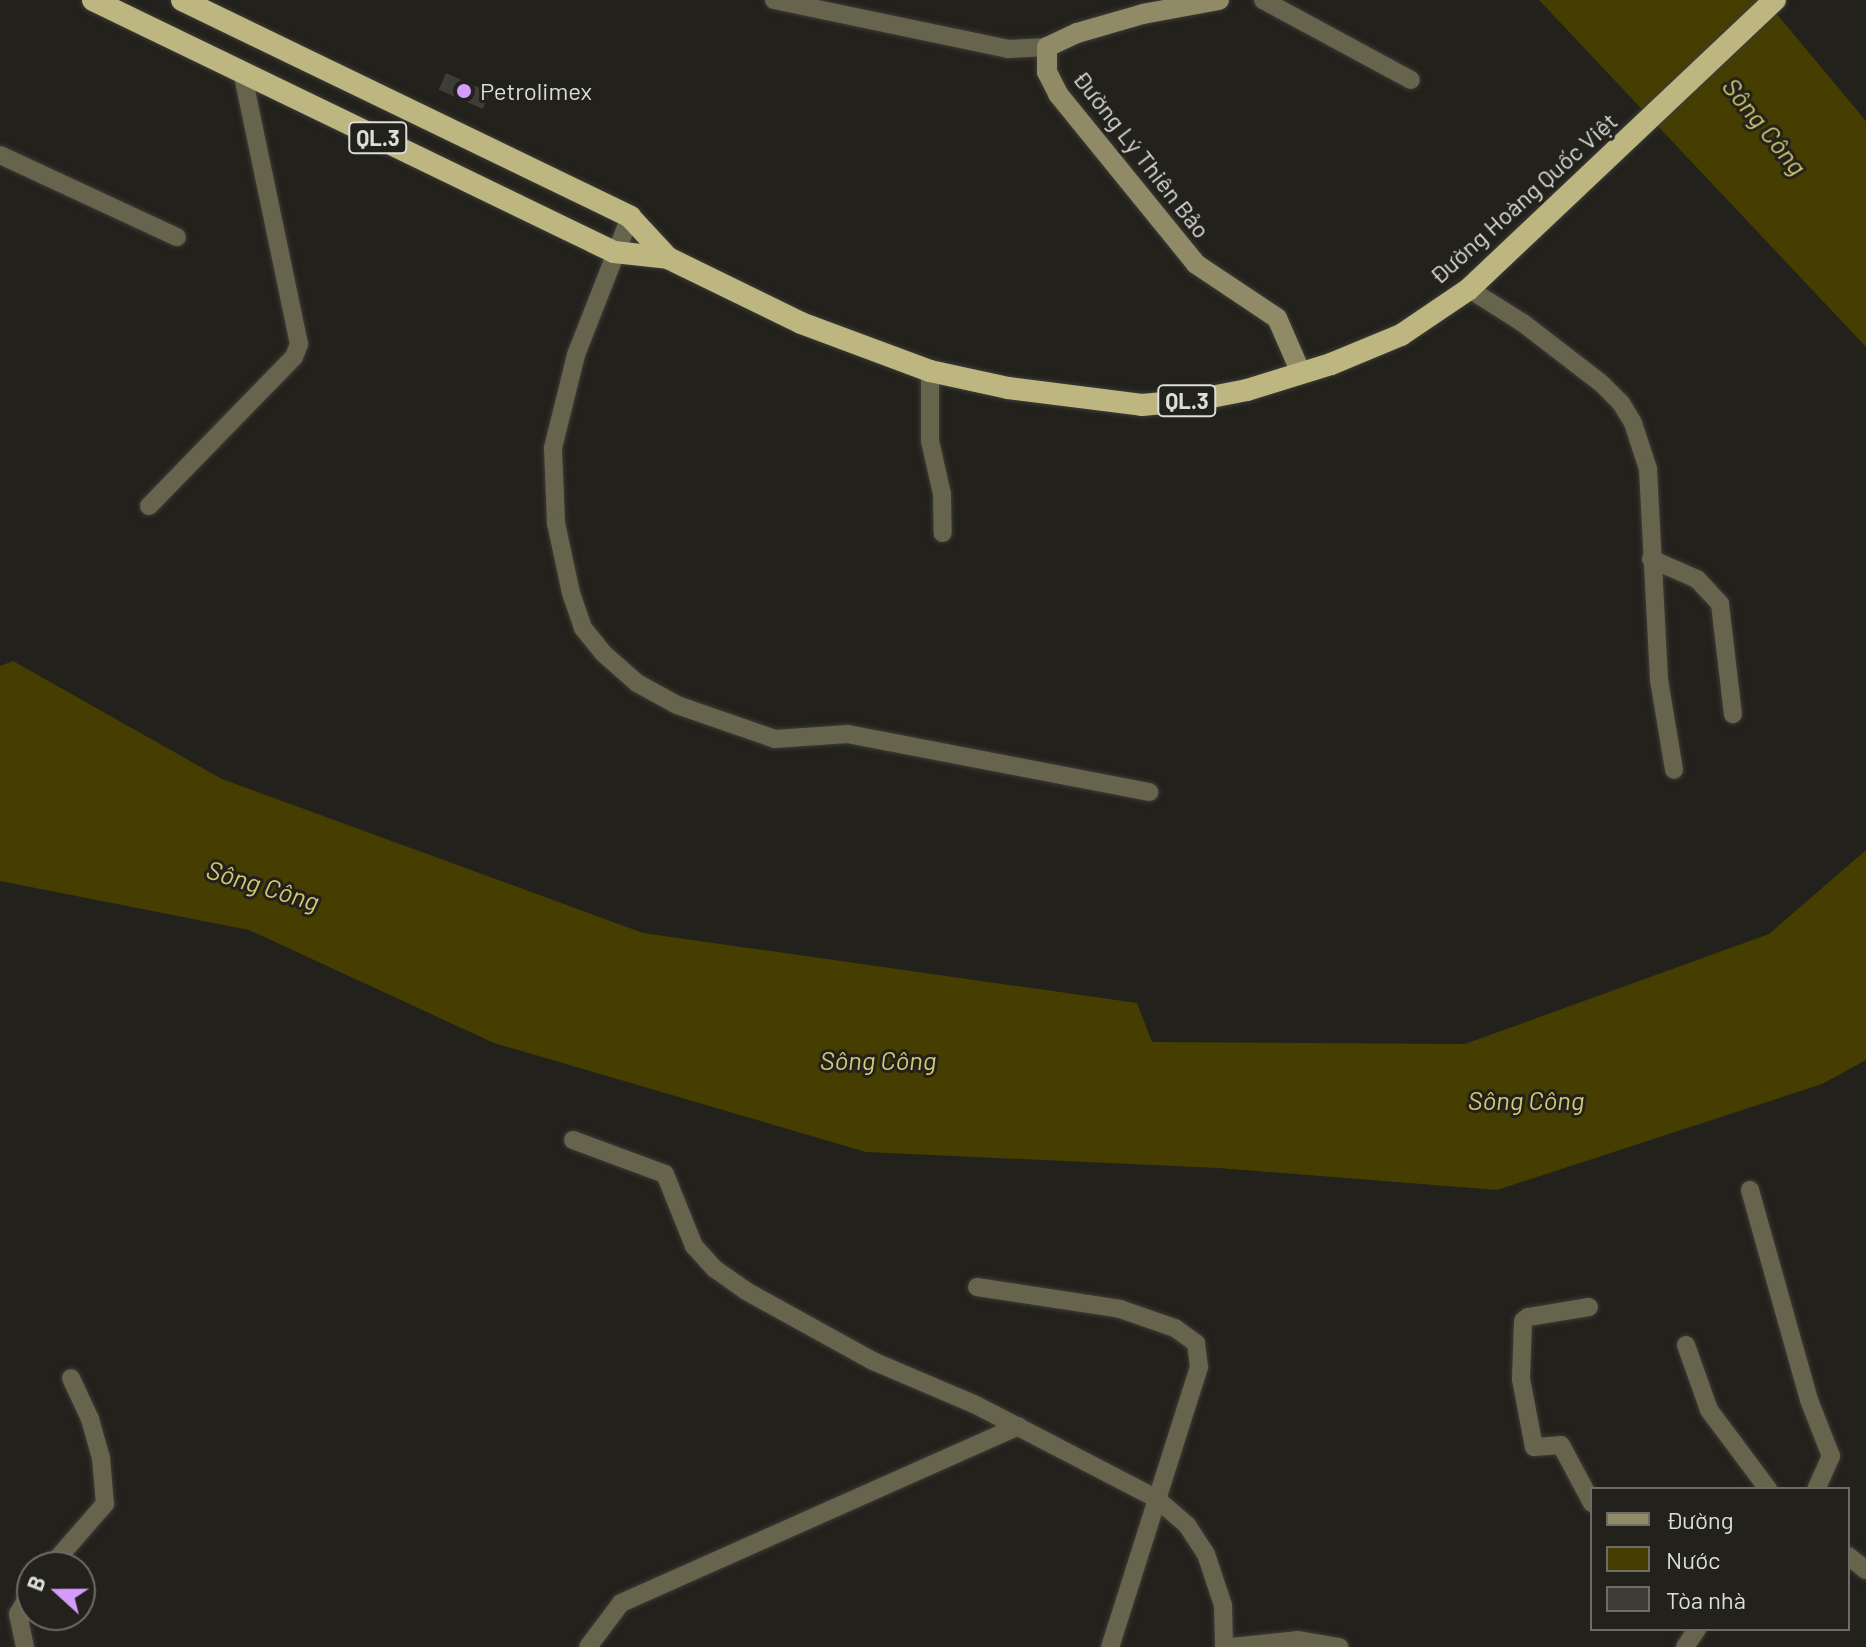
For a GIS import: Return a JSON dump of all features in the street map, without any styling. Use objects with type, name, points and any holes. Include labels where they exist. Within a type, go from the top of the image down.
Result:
[{"type":"highway","name":"Đường Hoàng Quốc Việt","points":[[93,0],[614,252],[668,258],[801,323],[930,371],[1008,388],[1142,405],[1196,400],[1301,373],[1401,335],[1469,289],[1775,0]]},
{"type":"highway","name":"Đường Hoàng Quốc Việt","points":[[182,0],[630,217],[668,258]]},
{"type":"main road","name":"Đường Lý Thiên Bảo","points":[[1219,0],[1130,18],[1077,33],[1047,47],[1047,72],[1058,94],[1196,264],[1277,318],[1289,339],[1301,373]]},
{"type":"street","points":[[774,0],[1008,49],[1047,47]]},
{"type":"street","points":[[1263,0],[1411,80]]},
{"type":"street","points":[[149,506],[294,357],[299,344],[242,72]]},
{"type":"street","points":[[0,155],[177,237]]},
{"type":"street","points":[[630,217],[576,355],[553,448],[556,523],[571,593],[583,628],[603,653],[637,683],[677,705],[775,739],[848,734],[1149,792]]},
{"type":"street","points":[[1469,289],[1560,351],[1621,403],[1638,436],[1648,469],[1659,680],[1674,770]]},
{"type":"street","points":[[930,371],[930,441],[942,494],[943,533]]},
{"type":"street","points":[[1651,559],[1697,579],[1720,604],[1733,714]]},
{"type":"street","points":[[573,1140],[665,1174],[694,1246],[715,1269],[746,1291],[873,1361],[974,1404],[1157,1499],[1187,1525],[1206,1554],[1223,1605],[1224,1647]]},
{"type":"street","points":[[1750,1190],[1809,1400],[1831,1456],[1817,1487]]},
{"type":"street","points":[[977,1287],[1120,1309],[1175,1328],[1196,1343],[1199,1367],[1110,1647]]},
{"type":"street","points":[[1589,1307],[1528,1317],[1523,1321],[1521,1379],[1534,1447],[1561,1445],[1590,1499]]},
{"type":"street","points":[[1686,1345],[1709,1410],[1767,1487]]},
{"type":"street","points":[[64,1551],[105,1504],[101,1458],[90,1419],[71,1378]]},
{"type":"street","points":[[588,1647],[621,1603],[1018,1426]]},
{"type":"street","points":[[1850,1558],[1866,1570]]},
{"type":"street","points":[[1232,1647],[1297,1640],[1339,1647]]},
{"type":"water","name":"Sông Công","points":[[1539,0],[1765,0],[1866,121],[1866,347]]},
{"type":"water","name":"Sông Công","points":[[13,661],[222,779],[643,933],[1137,1003],[1152,1042],[1465,1044],[1769,934],[1866,850],[1866,1060],[1822,1084],[1497,1190],[1218,1168],[866,1152],[494,1043],[249,930],[0,881],[0,666]]},
{"type":"building","name":"Petrolimex","points":[[446,73],[490,93],[483,109],[439,89]]},
{"type":"place","name":"Petrolimex","points":[[464,91]]}]
